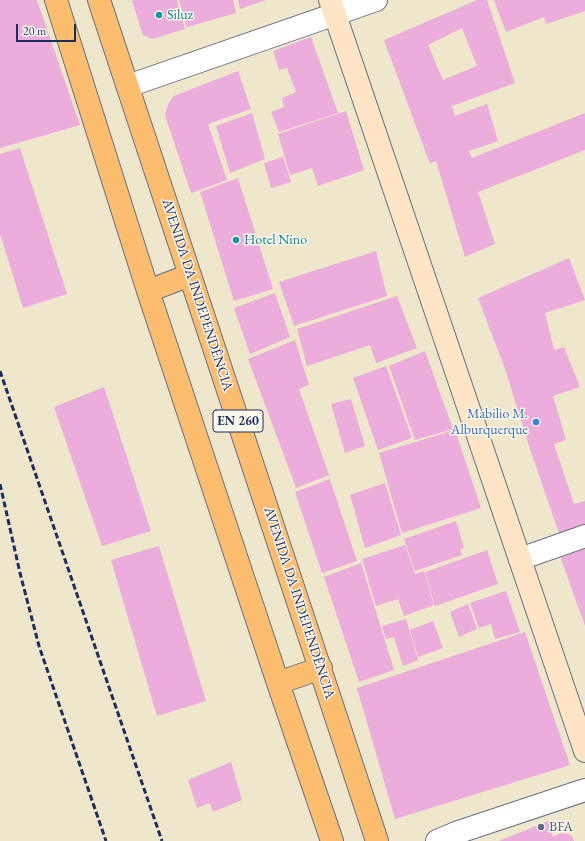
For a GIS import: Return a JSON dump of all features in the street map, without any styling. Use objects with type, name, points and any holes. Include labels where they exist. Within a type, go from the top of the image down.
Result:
[{"type":"main road","name":"EN 260","points":[[56,0],[148,291],[332,841]]},
{"type":"main road","name":"AVENIDA DA INDEPENDÊNCIA","points":[[100,0],[377,841]]},
{"type":"main road","points":[[333,7],[585,751]]},
{"type":"main road","points":[[148,291],[190,275]]},
{"type":"main road","points":[[278,683],[321,668]]},
{"type":"street","points":[[128,86],[333,7],[376,0]]},
{"type":"street","points":[[520,559],[585,536]]},
{"type":"street","points":[[437,841],[456,833],[585,790]]},
{"type":"building","points":[[0,0],[37,0],[80,125],[0,148]]},
{"type":"building","name":"Siluz","points":[[177,0],[185,29],[152,39],[143,35],[132,1]]},
{"type":"building","points":[[179,0],[233,0],[236,13],[187,27]]},
{"type":"building","points":[[238,0],[266,0],[240,9]]},
{"type":"building","points":[[477,0],[487,0],[515,83],[452,106],[455,116],[487,104],[498,141],[469,151],[472,158],[585,113],[585,150],[478,192],[495,244],[465,257],[436,161],[430,164],[384,40]],"holes":[[[462,28],[477,66],[443,80],[428,45]]]},
{"type":"building","points":[[494,0],[585,0],[585,11],[546,24],[544,17],[506,32]]},
{"type":"building","points":[[311,37],[338,113],[279,132],[271,112],[284,107],[282,98],[296,92],[287,68],[279,70],[273,51]]},
{"type":"building","points":[[238,71],[251,109],[208,124],[227,180],[191,193],[165,115],[168,104],[174,96]]},
{"type":"building","points":[[346,111],[364,170],[318,186],[312,168],[290,175],[278,134]]},
{"type":"building","points":[[252,113],[265,159],[230,173],[216,126]]},
{"type":"building","points":[[20,148],[67,294],[23,308],[0,234],[0,154]]},
{"type":"building","points":[[283,157],[291,182],[271,188],[264,163]]},
{"type":"building","name":"Hotel Nino","points":[[238,178],[273,289],[234,301],[200,192]]},
{"type":"building","points":[[376,251],[387,296],[294,326],[279,282]]},
{"type":"building","points":[[569,258],[585,300],[545,313],[554,350],[564,347],[580,387],[553,396],[566,440],[554,444],[574,504],[585,501],[585,527],[560,536],[531,452],[504,366],[478,298]]},
{"type":"building","points":[[275,293],[290,337],[250,354],[234,308]]},
{"type":"building","points":[[397,296],[417,348],[376,363],[370,345],[307,366],[297,329]]},
{"type":"building","points":[[295,340],[309,385],[299,389],[329,475],[296,488],[248,359]]},
{"type":"building","points":[[425,351],[453,429],[415,440],[389,366]]},
{"type":"building","points":[[386,366],[412,438],[378,450],[353,378]]},
{"type":"building","points":[[104,387],[151,531],[102,546],[54,407]]},
{"type":"building","points":[[351,399],[365,446],[345,453],[331,404]]},
{"type":"building","points":[[455,430],[481,508],[402,533],[379,453]]},
{"type":"building","points":[[330,479],[357,561],[322,573],[295,492]]},
{"type":"building","points":[[385,483],[401,535],[365,548],[350,495]]},
{"type":"building","points":[[456,521],[464,548],[460,549],[462,555],[415,571],[404,539]]},
{"type":"building","points":[[585,543],[585,626],[559,553]]},
{"type":"building","points":[[405,545],[415,574],[424,571],[434,605],[404,616],[398,599],[376,606],[362,559]]},
{"type":"building","points":[[159,546],[206,701],[157,716],[111,560]]},
{"type":"building","points":[[487,550],[498,584],[435,606],[425,572]]},
{"type":"building","points":[[361,563],[394,670],[359,682],[324,577]]},
{"type":"building","points":[[506,591],[520,632],[495,639],[491,624],[479,628],[470,603]]},
{"type":"building","points":[[468,604],[477,629],[459,637],[450,612]]},
{"type":"building","points":[[406,619],[418,660],[403,666],[394,637],[386,639],[382,626]]},
{"type":"building","points":[[433,621],[443,648],[418,657],[410,630]]},
{"type":"building","points":[[525,632],[570,765],[395,819],[357,688]]},
{"type":"building","points":[[231,762],[242,800],[213,812],[210,803],[197,808],[188,780]]},
{"type":"building","name":"BFA","points":[[548,821],[553,837],[561,833],[568,834],[572,836],[574,841],[499,841]]},
{"type":"railway","points":[[0,371],[162,841]]},
{"type":"railway","points":[[0,484],[20,573],[39,646],[106,841]]},
{"type":"place","name":"Siluz","points":[[159,15]]},
{"type":"place","name":"Hotel Nino","points":[[236,240]]},
{"type":"place","name":"Mabilio M. Alburquerque","points":[[536,422]]},
{"type":"place","name":"BFA","points":[[541,827]]}]
